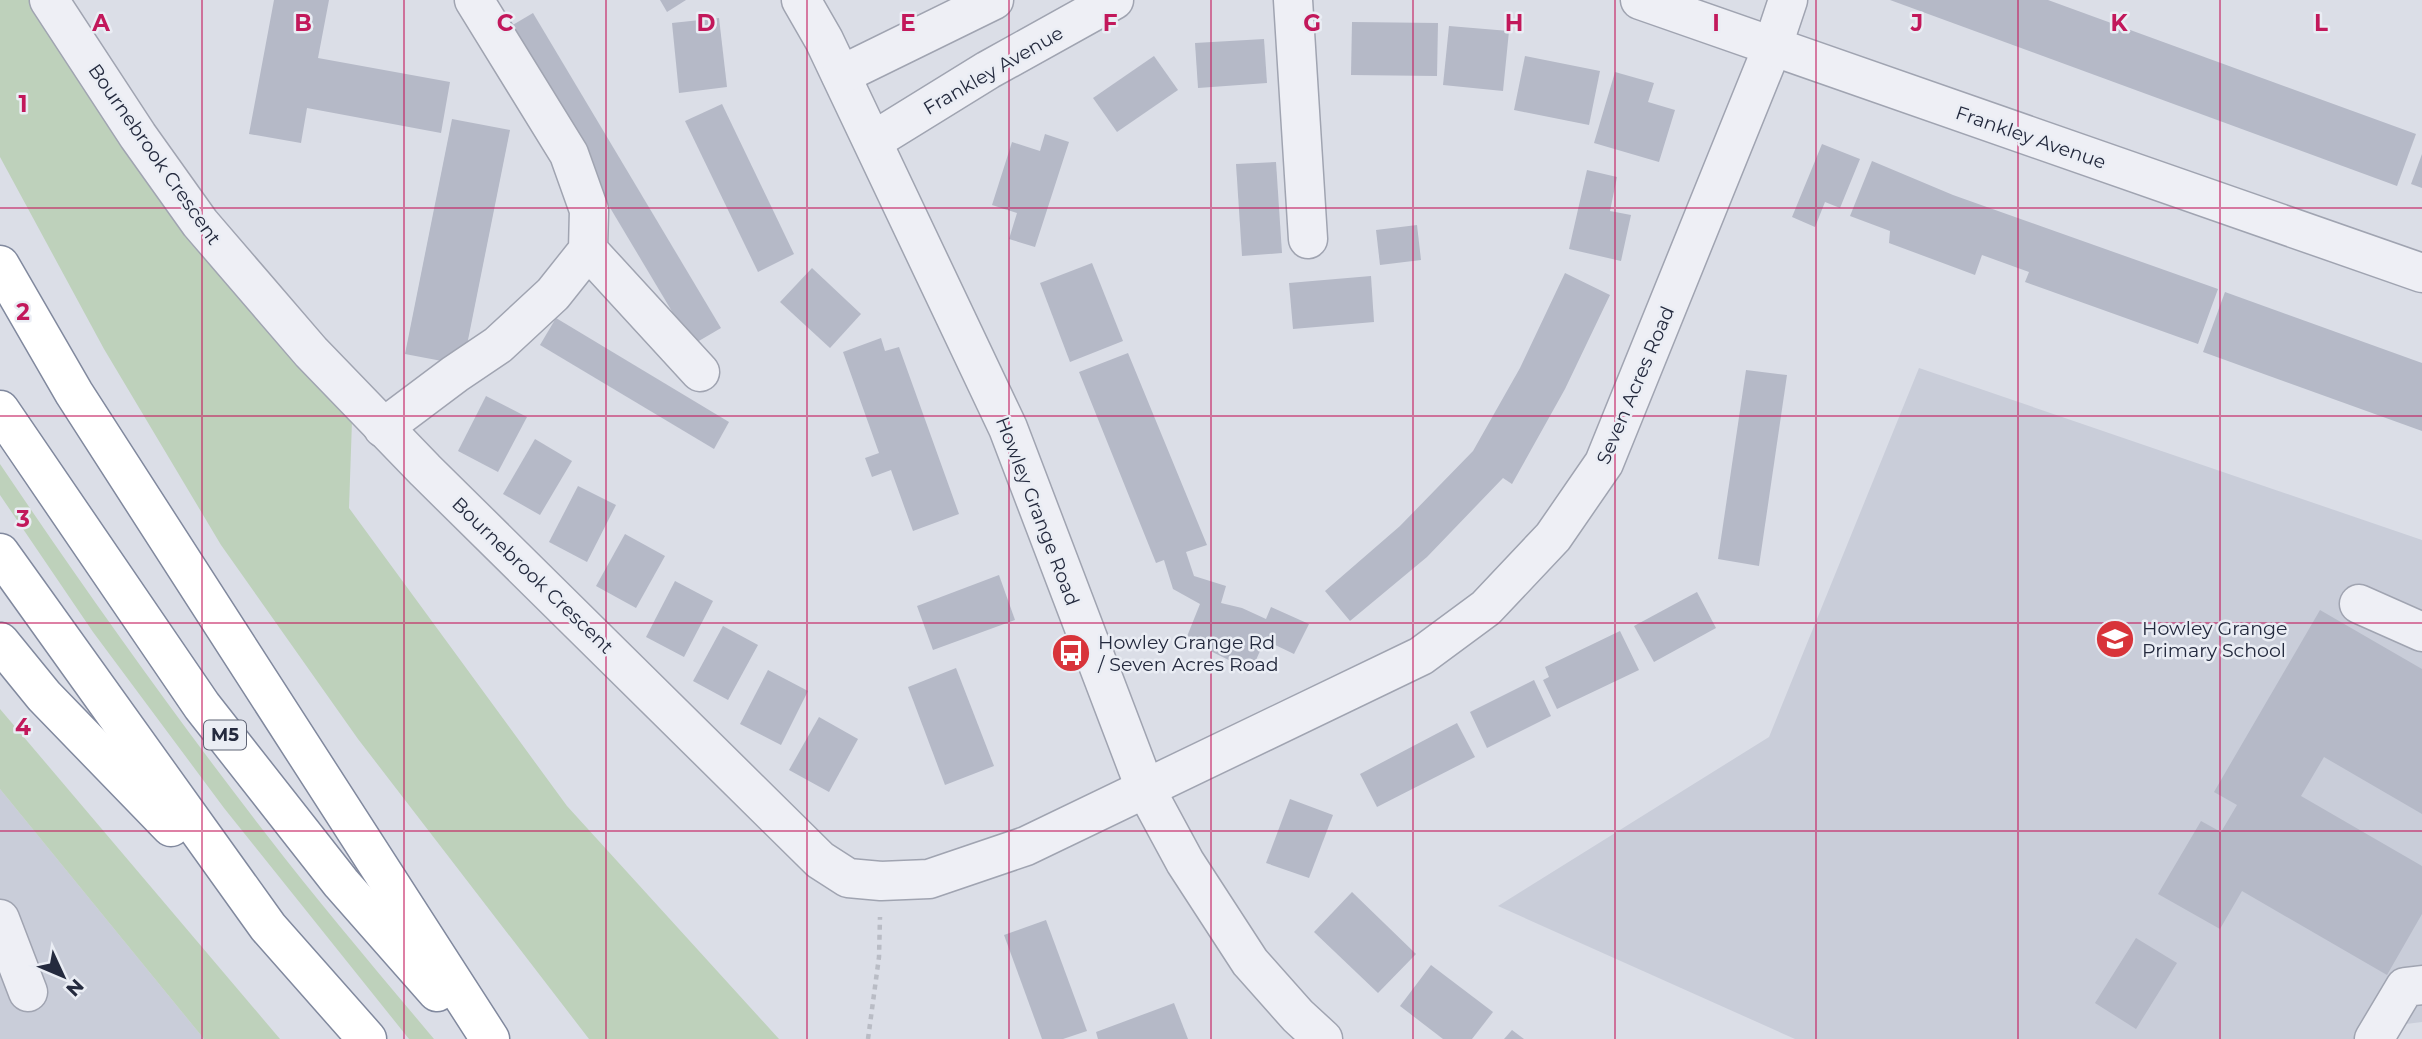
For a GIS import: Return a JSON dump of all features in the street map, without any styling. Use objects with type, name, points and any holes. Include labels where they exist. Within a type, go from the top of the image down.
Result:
[{"type":"highway","points":[[0,265],[74,393],[490,1039]]},
{"type":"highway","name":"M5","points":[[0,410],[202,706],[341,883],[479,1039]]},
{"type":"highway","points":[[0,553],[268,927]]},
{"type":"highway","points":[[0,642],[44,696],[268,927],[367,1039]]},
{"type":"street","name":"Bournebrook Crescent","points":[[49,0],[138,136],[201,223],[310,352],[383,428],[820,860],[848,877],[881,881],[929,879],[1026,846],[1145,788]]},
{"type":"street","points":[[383,428],[455,373],[498,345],[553,294],[588,250],[589,210],[569,155],[474,0]]},
{"type":"street","name":"Howley Grange Road","points":[[801,0],[824,40],[873,141],[1008,428],[1145,788],[1191,873],[1250,961],[1298,1016],[1323,1039]]},
{"type":"street","points":[[841,75],[994,0]]},
{"type":"street","name":"Frankley Avenue","points":[[873,141],[988,71],[1114,0]]},
{"type":"street","points":[[1293,0],[1308,239]]},
{"type":"street","name":"Frankley Avenue","points":[[1640,0],[2422,273]]},
{"type":"street","name":"Seven Acres Road","points":[[1145,788],[1421,656],[1486,608],[1553,537],[1604,463],[1772,48],[1788,0]]},
{"type":"street","points":[[588,250],[700,372]]},
{"type":"street","points":[[2359,604],[2422,632]]},
{"type":"street","points":[[0,919],[28,992]]},
{"type":"street","points":[[2374,1039],[2405,987],[2422,985]]},
{"type":"path","points":[[867,1039],[879,957],[881,881]]},
{"type":"shaded area","name":"Howley Grange Primary School","points":[[1919,368],[2422,540],[2422,1022],[2390,1026],[2388,1039],[1795,1039],[1498,906],[1769,737]]},
{"type":"shaded area","points":[[0,789],[204,1039],[0,1039]]},
{"type":"green space","points":[[0,0],[36,0],[352,421],[349,508],[567,806],[779,1039],[589,1039],[358,739],[221,545],[104,349],[0,157]]},
{"type":"green space","points":[[0,464],[130,651],[231,789],[307,886],[434,1039],[409,1039],[224,808],[93,632],[0,495]]},
{"type":"green space","points":[[0,709],[280,1039],[204,1039],[0,789]]},
{"type":"building","points":[[274,0],[329,0],[318,58],[450,82],[441,133],[307,108],[301,143],[249,134]]},
{"type":"building","points":[[660,0],[686,0],[667,12]]},
{"type":"building","points":[[1890,0],[2048,0],[2416,134],[2397,186]]},
{"type":"building","points":[[533,13],[721,328],[692,345],[504,30]]},
{"type":"building","points":[[719,18],[727,87],[679,93],[672,23]]},
{"type":"building","points":[[1352,22],[1438,23],[1437,76],[1351,75]]},
{"type":"building","points":[[1449,26],[1509,31],[1503,91],[1443,85]]},
{"type":"building","points":[[1264,39],[1267,83],[1198,88],[1195,43]]},
{"type":"building","points":[[1154,56],[1178,90],[1117,132],[1093,98]]},
{"type":"building","points":[[1525,56],[1600,71],[1589,125],[1514,110]]},
{"type":"building","points":[[1615,72],[1654,83],[1648,102],[1675,110],[1659,162],[1594,143]]},
{"type":"building","points":[[722,104],[794,254],[758,272],[685,121]]},
{"type":"building","points":[[452,119],[510,130],[463,365],[405,354]]},
{"type":"building","points":[[1045,134],[1069,142],[1035,247],[1009,239],[1017,213],[992,205],[1012,142],[1040,151]]},
{"type":"building","points":[[1822,144],[1860,159],[1840,208],[1825,202],[1815,227],[1792,217]]},
{"type":"building","points":[[2422,154],[2422,188],[2411,184]]},
{"type":"building","points":[[1872,161],[1953,195],[2218,289],[2198,344],[2025,282],[2029,272],[1982,255],[1975,275],[1889,243],[1890,231],[1850,216]]},
{"type":"building","points":[[1276,162],[1282,253],[1242,256],[1236,164]]},
{"type":"building","points":[[1587,170],[1617,177],[1610,211],[1631,215],[1621,261],[1569,249]]},
{"type":"building","points":[[1417,225],[1421,260],[1380,265],[1376,230]]},
{"type":"building","points":[[1092,263],[1123,341],[1070,362],[1040,283]]},
{"type":"building","points":[[812,268],[861,314],[830,348],[780,302]]},
{"type":"building","points":[[1565,273],[1610,295],[1565,389],[1512,484],[1503,478],[1427,557],[1350,621],[1325,591],[1400,526],[1473,451],[1520,368]]},
{"type":"building","points":[[1371,276],[1374,322],[1293,329],[1289,283]]},
{"type":"building","points":[[2225,292],[2422,363],[2422,431],[2203,352]]},
{"type":"building","points":[[556,318],[729,422],[714,449],[540,345]]},
{"type":"building","points":[[881,338],[885,351],[899,347],[959,514],[913,531],[891,470],[872,477],[865,458],[879,453],[843,352]]},
{"type":"building","points":[[1128,353],[1207,545],[1186,552],[1194,576],[1226,586],[1221,603],[1242,608],[1266,619],[1271,607],[1309,624],[1294,654],[1265,640],[1251,671],[1186,639],[1200,604],[1173,589],[1164,560],[1156,563],[1079,372]]},
{"type":"building","points":[[1746,370],[1787,375],[1759,566],[1718,559]]},
{"type":"building","points":[[486,396],[527,417],[498,472],[458,451]]},
{"type":"building","points":[[535,439],[572,461],[540,515],[503,494]]},
{"type":"building","points":[[578,486],[616,505],[587,562],[549,542]]},
{"type":"building","points":[[625,534],[665,556],[636,608],[596,586]]},
{"type":"building","points":[[999,575],[1015,620],[933,650],[917,606]]},
{"type":"building","points":[[675,581],[713,601],[684,657],[646,637]]},
{"type":"building","points":[[1697,592],[1716,628],[1654,662],[1634,626]]},
{"type":"building","points":[[2320,610],[2422,669],[2422,814],[2324,757],[2301,796],[2422,866],[2422,914],[2387,975],[2242,891],[2220,929],[2158,894],[2201,821],[2221,832],[2237,805],[2214,792]]},
{"type":"building","points":[[723,626],[758,645],[728,700],[693,681]]},
{"type":"building","points":[[1620,631],[1639,670],[1557,709],[1543,680],[1549,677],[1545,667]]},
{"type":"building","points":[[956,668],[994,766],[945,785],[908,687]]},
{"type":"building","points":[[768,670],[808,691],[781,745],[740,724]]},
{"type":"building","points":[[1534,680],[1551,716],[1487,748],[1470,712]]},
{"type":"building","points":[[819,717],[858,739],[829,792],[789,770]]},
{"type":"building","points":[[1457,723],[1475,757],[1377,807],[1360,774]]},
{"type":"building","points":[[1290,799],[1333,815],[1309,878],[1266,863]]},
{"type":"building","points":[[1352,892],[1416,954],[1378,993],[1314,932]]},
{"type":"building","points":[[1046,920],[1087,1031],[1063,1039],[1042,1039],[1004,935]]},
{"type":"building","points":[[2136,938],[2177,963],[2136,1029],[2095,1003]]},
{"type":"building","points":[[1431,965],[1493,1012],[1472,1039],[1443,1039],[1400,1006]]},
{"type":"building","points":[[1174,1003],[1188,1039],[1098,1039],[1096,1032]]},
{"type":"building","points":[[1512,1030],[1524,1039],[1504,1039]]},
{"type":"place","name":"Howley Grange Primary School","points":[[2115,639]]},
{"type":"place","name":"Howley Grange Rd / Seven Acres Road","points":[[1071,653]]}]
